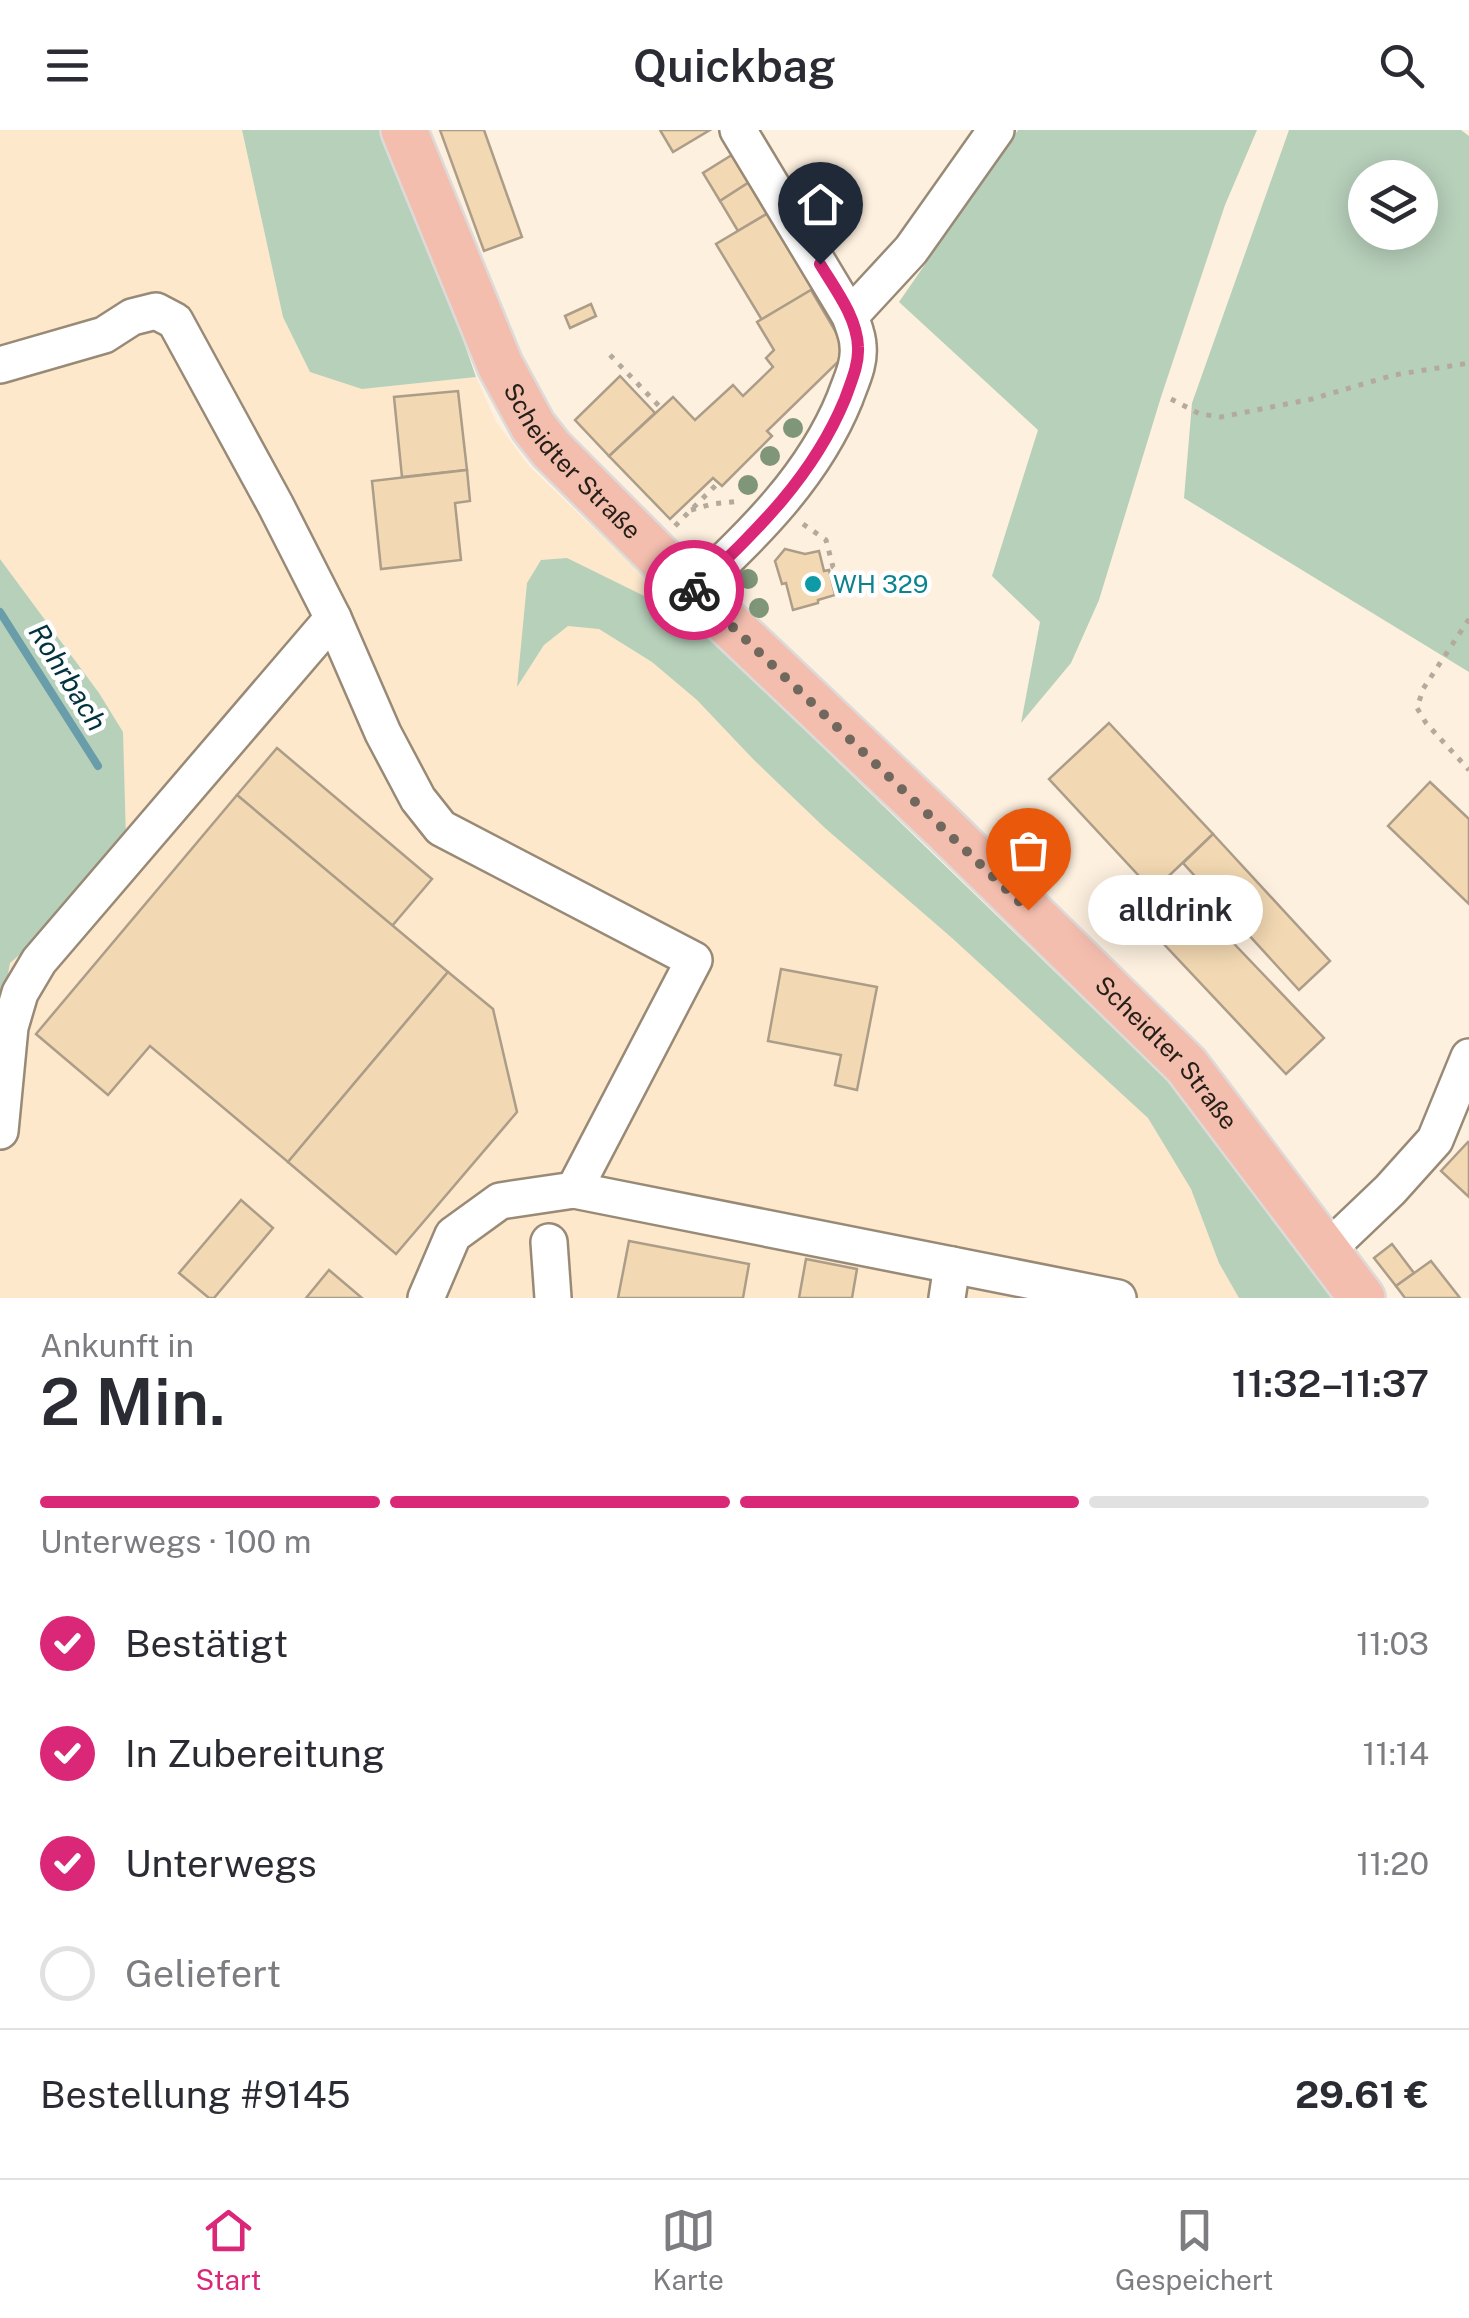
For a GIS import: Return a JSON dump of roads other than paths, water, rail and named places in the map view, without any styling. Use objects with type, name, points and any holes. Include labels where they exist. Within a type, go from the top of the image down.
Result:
[{"type":"main road","name":"Scheidter Straße","points":[[404,130],[500,365],[533,426],[694,590],[1186,1065],[1362,1298]]},
{"type":"street","points":[[694,590],[776,509],[815,455],[855,372],[858,346],[850,316],[738,130]]},
{"type":"street","points":[[850,316],[911,250],[996,130]]},
{"type":"street","points":[[0,364],[104,336],[132,317],[156,311],[175,322],[333,618],[383,733],[418,799],[440,828],[694,960],[574,1190]]},
{"type":"street","points":[[0,1131],[10,1027],[20,993],[39,962],[333,618]]},
{"type":"street","points":[[1326,1251],[1435,1140],[1469,1057]]},
{"type":"street","points":[[426,1298],[453,1235],[500,1201],[574,1190],[949,1281],[1118,1298]]},
{"type":"street","points":[[549,1242],[553,1298]]},
{"type":"waterway","name":"Rohrbach","points":[[0,612],[98,766]]},
{"type":"place","name":"WH 329","points":[[813,584]]},
{"type":"place","name":"alldrink","points":[[1028,910]]}]
